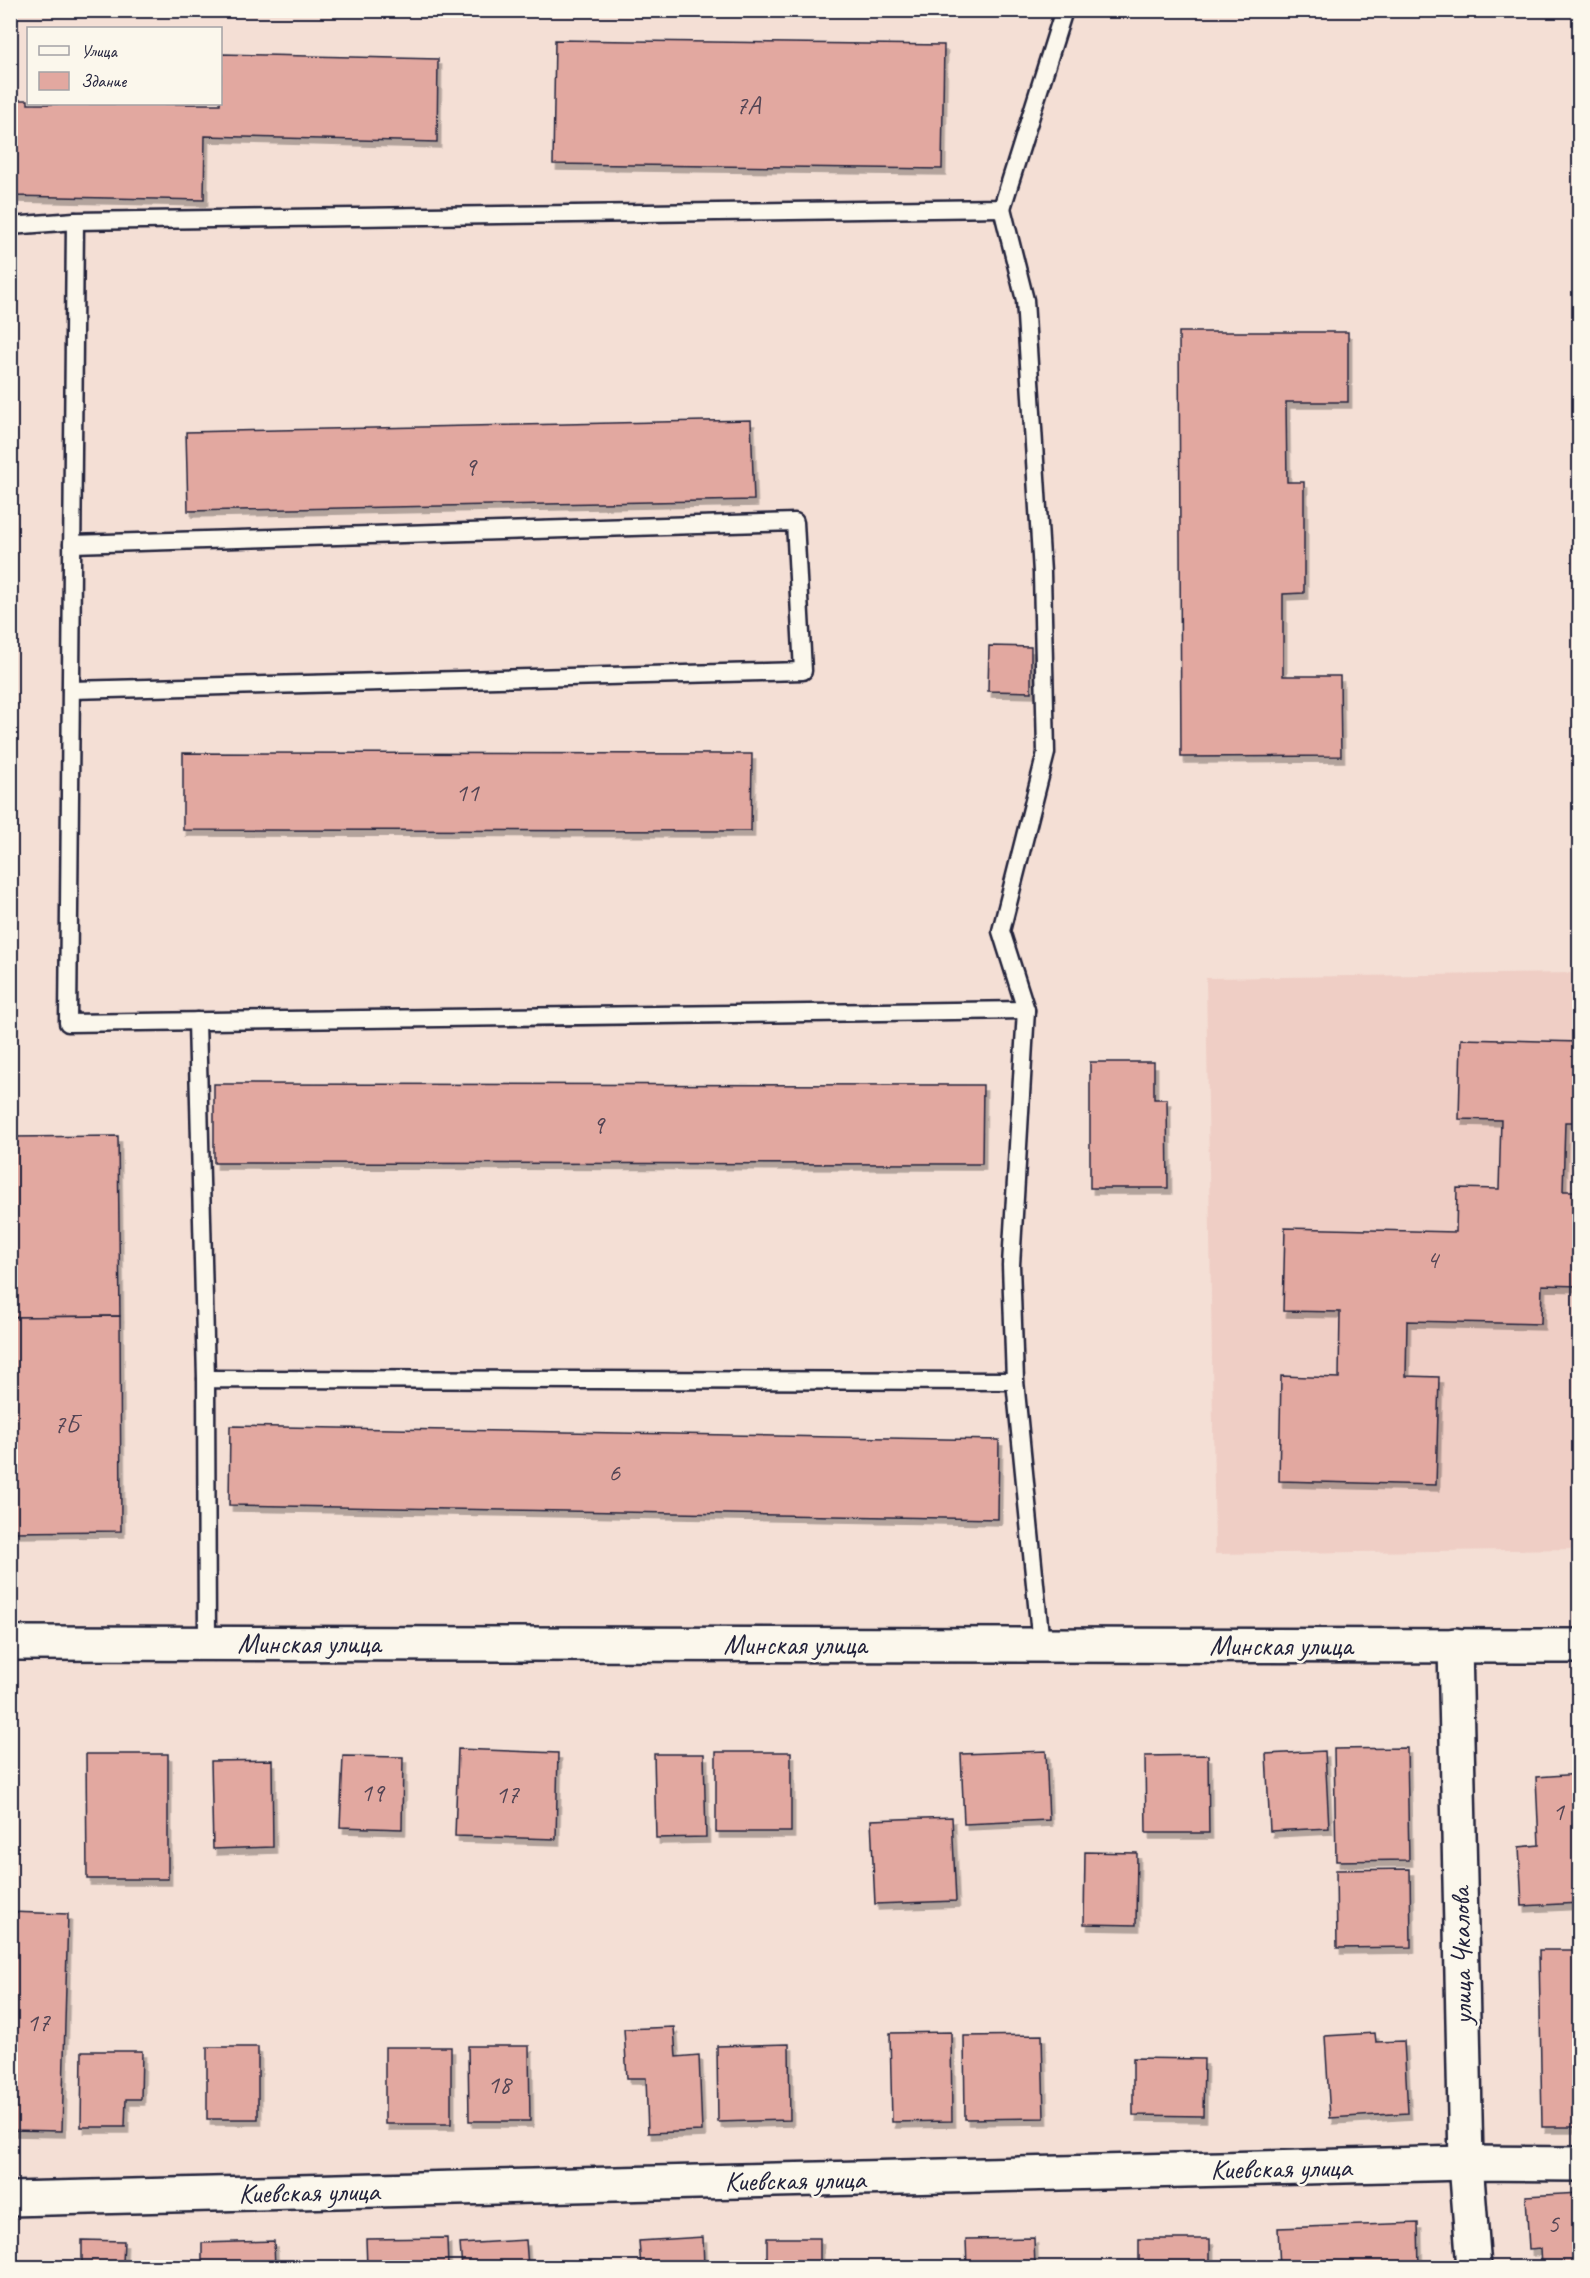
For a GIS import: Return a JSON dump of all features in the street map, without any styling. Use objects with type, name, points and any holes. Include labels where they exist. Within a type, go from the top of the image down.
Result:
[{"type":"street","name":"Минская улица","points":[[10,1643],[1580,1646]]},
{"type":"street","name":"улица Чкалова","points":[[1455,1645],[1466,2163],[1474,2268]]},
{"type":"street","name":"Киевская улица","points":[[10,2199],[1466,2163],[1580,2164]]},
{"type":"lane","points":[[1041,1645],[1015,1381],[1011,1264],[1026,1010],[1001,931],[1046,753],[1042,573],[1025,300],[1002,208],[1064,10]]},
{"type":"lane","points":[[10,226],[75,221],[1002,208]]},
{"type":"lane","points":[[75,221],[68,1023],[1026,1010]]},
{"type":"lane","points":[[71,690],[803,671],[795,522],[72,544]]},
{"type":"lane","points":[[197,1021],[206,1379],[207,1643]]},
{"type":"lane","points":[[206,1379],[1015,1381]]},
{"type":"shaded area","points":[[1579,973],[1579,1549],[1215,1554],[1206,978]]},
{"type":"building","points":[[555,40],[944,45],[942,169],[553,164]]},
{"type":"building","points":[[222,54],[438,59],[437,142],[205,136],[204,200],[12,196],[14,100],[27,100],[27,105],[222,105]]},
{"type":"building","points":[[1179,332],[1348,332],[1348,402],[1286,402],[1287,482],[1304,482],[1304,593],[1283,594],[1283,676],[1340,676],[1341,756],[1181,757]]},
{"type":"building","points":[[751,420],[754,500],[188,511],[186,432]]},
{"type":"building","points":[[989,646],[1031,647],[1031,692],[988,691]]},
{"type":"building","points":[[183,753],[752,754],[751,831],[183,830]]},
{"type":"building","points":[[1461,1039],[1580,1042],[1580,1122],[1565,1122],[1563,1191],[1580,1191],[1580,1286],[1542,1285],[1541,1324],[1407,1321],[1406,1376],[1439,1377],[1436,1485],[1279,1481],[1281,1376],[1339,1378],[1340,1312],[1283,1311],[1285,1228],[1456,1232],[1457,1188],[1499,1189],[1501,1120],[1459,1119]]},
{"type":"building","points":[[1090,1062],[1154,1062],[1154,1099],[1167,1099],[1168,1188],[1090,1188]]},
{"type":"building","points":[[214,1084],[983,1085],[982,1164],[214,1163]]},
{"type":"building","points":[[118,1136],[120,1316],[10,1317],[10,1137]]},
{"type":"building","points":[[120,1316],[121,1531],[10,1532],[10,1317]]},
{"type":"building","points":[[230,1426],[999,1440],[998,1519],[229,1505]]},
{"type":"building","points":[[1407,1748],[1409,1860],[1336,1861],[1334,1749]]},
{"type":"building","points":[[458,1749],[558,1753],[556,1839],[455,1836]]},
{"type":"building","points":[[1046,1751],[1049,1820],[964,1824],[961,1754]]},
{"type":"building","points":[[1325,1751],[1329,1828],[1270,1831],[1266,1754]]},
{"type":"building","points":[[716,1752],[791,1752],[791,1832],[716,1832]]},
{"type":"building","points":[[86,1754],[168,1754],[168,1879],[87,1879]]},
{"type":"building","points":[[654,1754],[704,1754],[706,1837],[656,1838]]},
{"type":"building","points":[[1208,1755],[1209,1833],[1146,1833],[1145,1756]]},
{"type":"building","points":[[343,1756],[403,1757],[402,1829],[340,1827]]},
{"type":"building","points":[[272,1760],[273,1847],[213,1849],[211,1761]]},
{"type":"building","points":[[1580,1774],[1580,1903],[1522,1906],[1519,1847],[1539,1845],[1536,1777]]},
{"type":"building","points":[[952,1817],[956,1901],[875,1904],[871,1820]]},
{"type":"building","points":[[1085,1852],[1137,1853],[1136,1925],[1084,1924]]},
{"type":"building","points":[[1410,1869],[1411,1947],[1337,1948],[1336,1870]]},
{"type":"building","points":[[10,1912],[68,1914],[62,2131],[10,2130]]},
{"type":"building","points":[[1539,1950],[1575,1950],[1575,1969],[1580,1969],[1580,2127],[1542,2127]]},
{"type":"building","points":[[674,2027],[676,2057],[699,2055],[702,2131],[648,2133],[646,2078],[627,2078],[624,2029]]},
{"type":"building","points":[[951,2032],[952,2121],[892,2122],[890,2033]]},
{"type":"building","points":[[1375,2033],[1376,2042],[1404,2041],[1408,2113],[1330,2118],[1325,2036]]},
{"type":"building","points":[[1042,2035],[1044,2118],[965,2119],[964,2036]]},
{"type":"building","points":[[789,2044],[790,2120],[718,2122],[717,2046]]},
{"type":"building","points":[[468,2046],[529,2046],[530,2121],[469,2121]]},
{"type":"building","points":[[207,2047],[258,2047],[258,2119],[207,2119]]},
{"type":"building","points":[[385,2047],[451,2047],[451,2124],[385,2124]]},
{"type":"building","points":[[82,2051],[142,2051],[141,2099],[126,2099],[125,2127],[81,2127]]},
{"type":"building","points":[[1133,2058],[1204,2059],[1203,2116],[1133,2115]]},
{"type":"building","points":[[1580,2193],[1580,2268],[1542,2268],[1541,2249],[1529,2250],[1526,2196]]},
{"type":"building","points":[[1418,2223],[1419,2268],[1280,2268],[1278,2228]]},
{"type":"building","points":[[703,2237],[704,2268],[641,2268],[639,2241]]},
{"type":"building","points":[[447,2238],[448,2268],[367,2268],[366,2239]]},
{"type":"building","points":[[767,2238],[820,2238],[820,2268],[767,2268]]},
{"type":"building","points":[[1034,2238],[1035,2268],[967,2268],[966,2239]]},
{"type":"building","points":[[1139,2239],[1210,2239],[1210,2268],[1139,2268]]},
{"type":"building","points":[[82,2240],[124,2241],[123,2263],[138,2263],[138,2268],[82,2268]]},
{"type":"building","points":[[526,2240],[528,2268],[462,2268],[460,2244]]},
{"type":"building","points":[[274,2241],[275,2268],[202,2268],[202,2243]]}]
